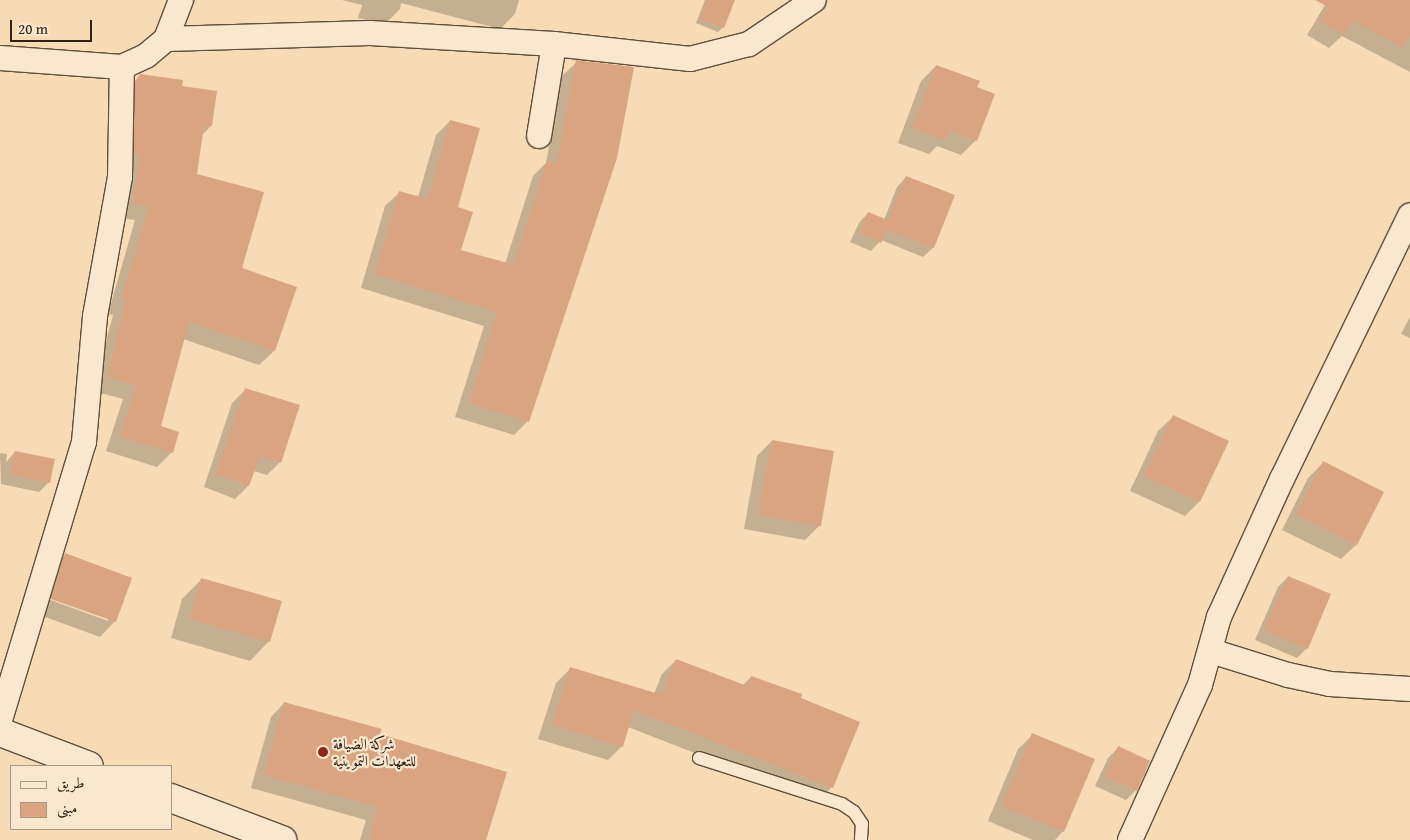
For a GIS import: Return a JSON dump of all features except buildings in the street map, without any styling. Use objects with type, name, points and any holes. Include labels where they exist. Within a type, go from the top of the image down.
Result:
[{"type":"street","points":[[0,58],[122,67],[146,56],[166,39],[181,0]]},
{"type":"street","points":[[166,39],[370,33],[554,44],[690,58],[749,44],[814,0]]},
{"type":"street","points":[[538,136],[554,44]]},
{"type":"street","points":[[0,720],[84,442],[95,316],[120,177],[122,67]]},
{"type":"street","points":[[1130,840],[1184,724],[1211,651],[1219,617],[1282,479],[1410,215]]},
{"type":"street","points":[[1211,651],[1288,675],[1330,684],[1410,689]]},
{"type":"street","points":[[0,732],[86,765]]},
{"type":"street","points":[[172,798],[282,840]]},
{"type":"lane","points":[[699,758],[842,804],[854,812],[862,824],[861,840]]},
{"type":"place","name":"شركة الضيافة للتعهدات التموينية","points":[[323,752]]}]
